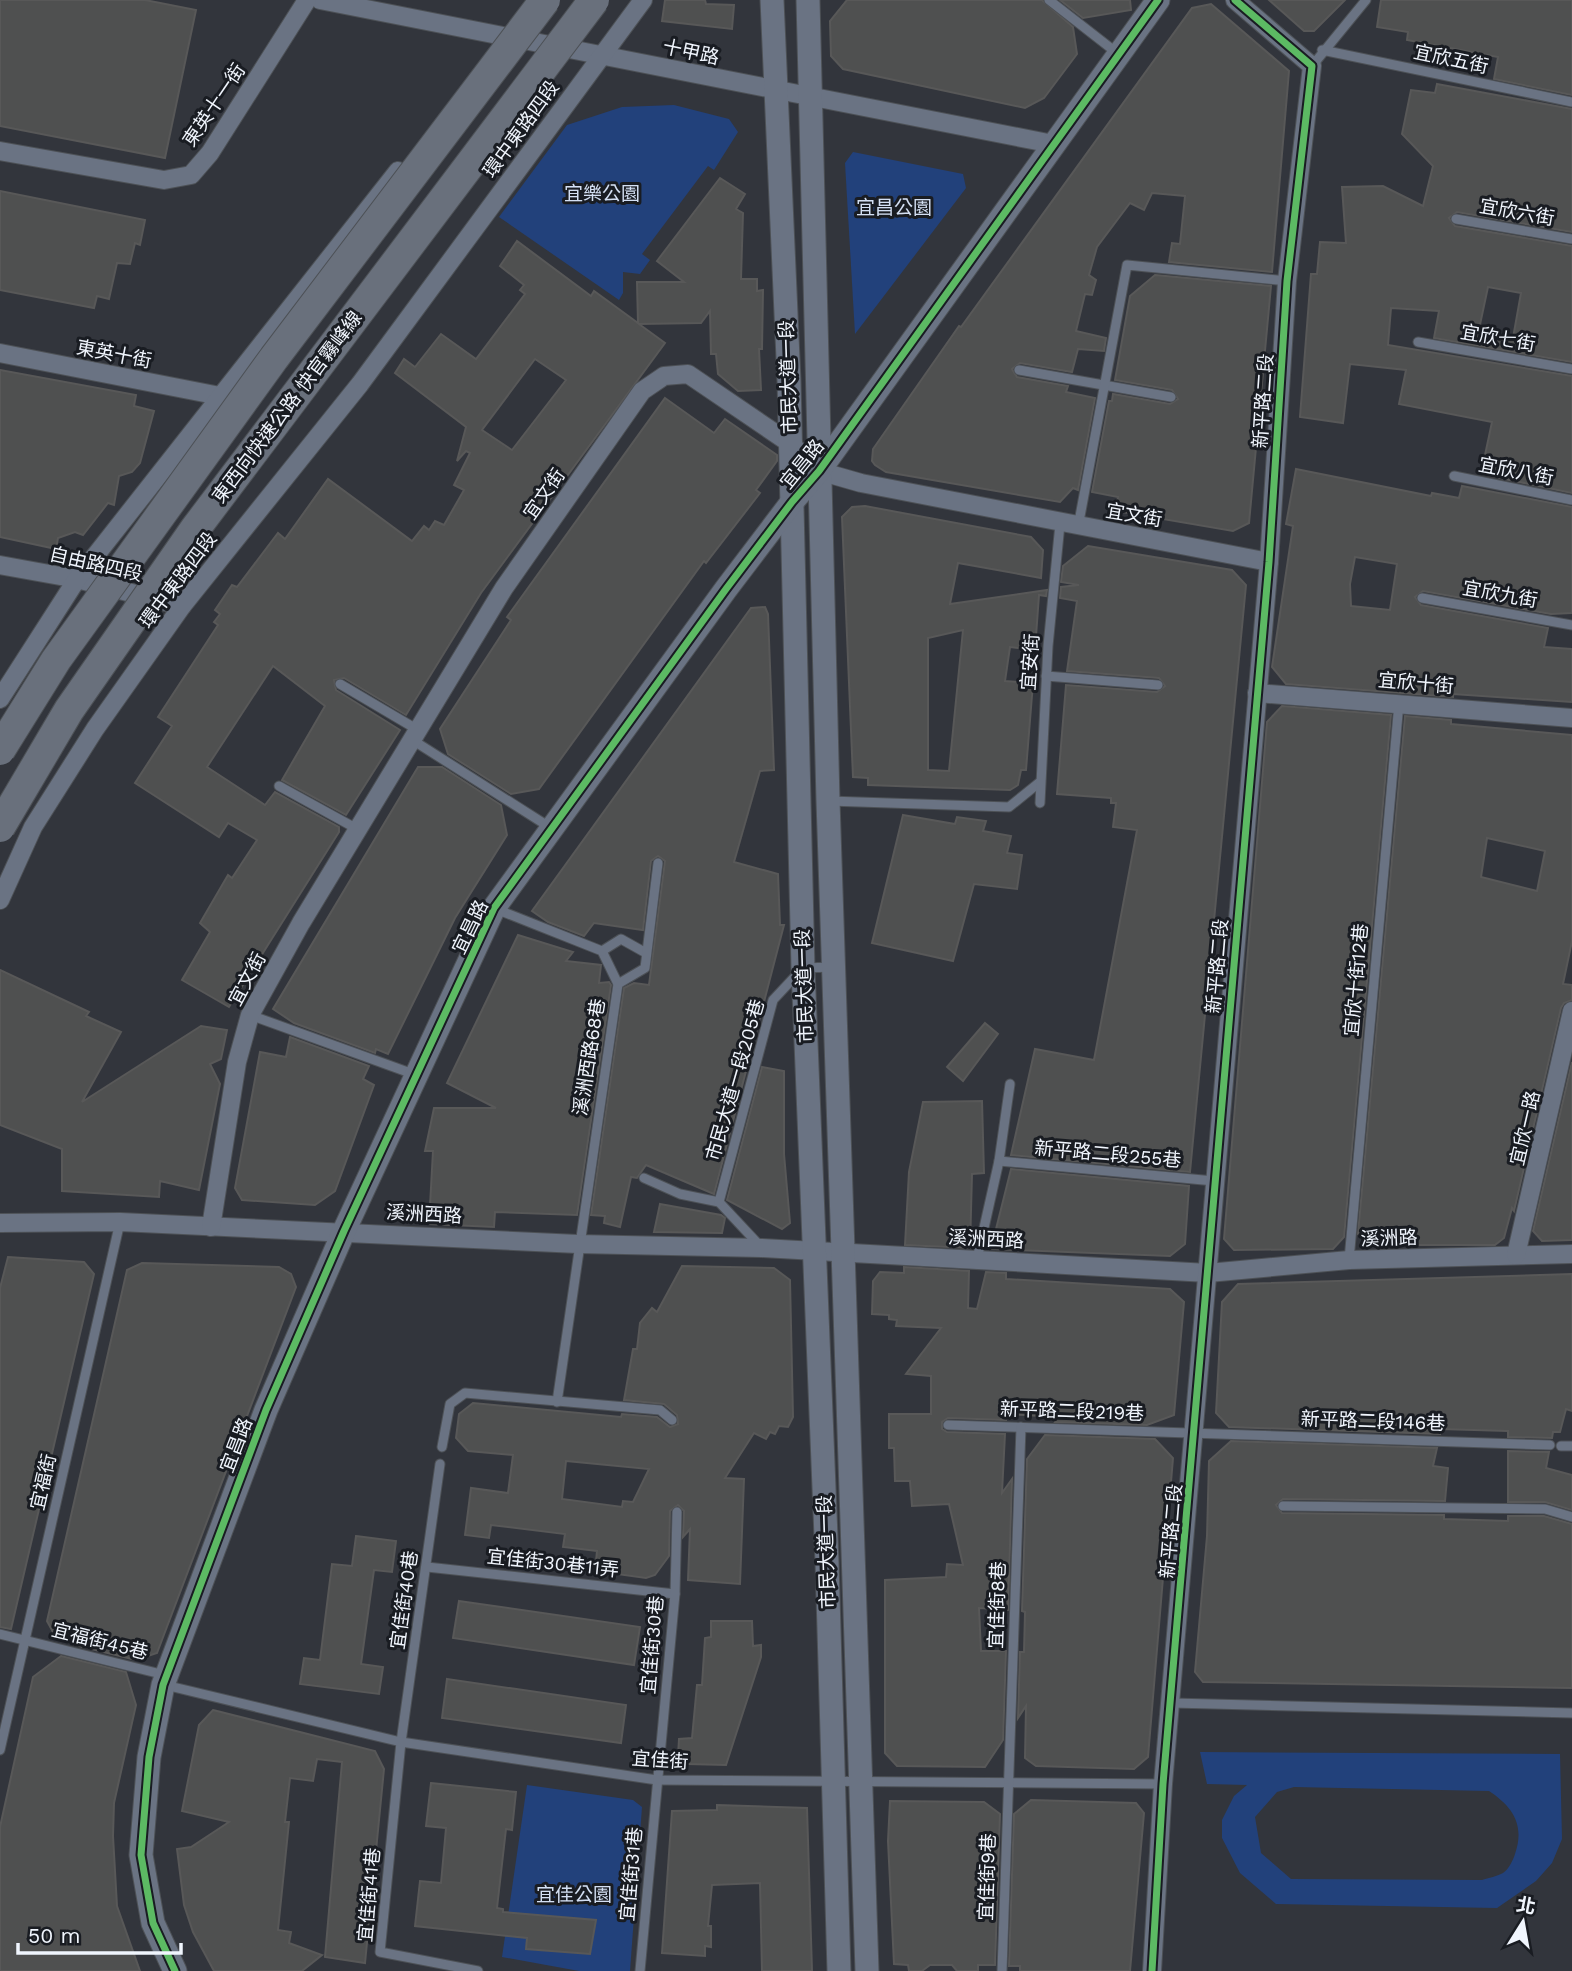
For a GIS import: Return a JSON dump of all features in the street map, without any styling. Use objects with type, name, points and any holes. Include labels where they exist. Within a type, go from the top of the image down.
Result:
[{"type":"highway","name":"東西向快速公路 快官霧峰線","points":[[0,750],[56,660],[274,358],[545,0]]},
{"type":"highway","name":"東西向快速公路 快官霧峰線","points":[[0,827],[69,710],[195,529],[594,0]]},
{"type":"street","name":"東英十一街","points":[[0,151],[164,180],[191,174],[210,153],[307,0]]},
{"type":"street","name":"十甲路","points":[[320,0],[776,92],[1053,144]]},
{"type":"street","points":[[0,699],[77,579],[532,0]]},
{"type":"street","name":"環中東路四段","points":[[0,900],[33,827],[95,729],[182,606],[360,384],[643,0]]},
{"type":"street","name":"市民大道一段","points":[[772,0],[792,502],[803,968],[827,1562],[839,1971]]},
{"type":"street","name":"市民大道一段","points":[[808,0],[828,801],[867,1971]]},
{"type":"street","name":"宜昌路","points":[[175,1971],[153,1923],[141,1855],[149,1757],[165,1680],[265,1410],[344,1231],[419,1076],[494,908],[792,502],[819,471],[1158,0]]},
{"type":"street","points":[[1235,0],[1312,66]]},
{"type":"street","name":"新平路二段","points":[[1152,1971],[1163,1784],[1269,562],[1287,281],[1312,66]]},
{"type":"street","name":"東英十街","points":[[0,353],[220,397]]},
{"type":"street","name":"宜文街","points":[[211,1227],[237,1062],[250,1015],[301,923],[504,587],[642,391],[664,376],[688,374],[790,444],[819,471],[860,483],[1269,562]]},
{"type":"street","name":"自由路四段","points":[[0,565],[77,579],[182,606]]},
{"type":"street","name":"宜欣十街","points":[[1257,692],[1572,718]]},
{"type":"street","name":"宜欣一路","points":[[1516,1255],[1572,1011]]},
{"type":"street","name":"溪洲西路","points":[[0,1223],[120,1222],[344,1231],[578,1244],[762,1248],[1208,1272]]},
{"type":"street","name":"溪洲路","points":[[1208,1272],[1349,1260],[1572,1254]]},
{"type":"lane","points":[[1049,0],[1118,55]]},
{"type":"lane","points":[[1312,66],[1322,50],[1366,0]]},
{"type":"lane","name":"宜欣五街","points":[[1322,50],[1572,102]]},
{"type":"lane","name":"宜欣六街","points":[[1456,219],[1572,239]]},
{"type":"lane","name":"宜安街","points":[[1040,803],[1046,676],[1069,525],[1104,384],[1127,265],[1287,281]]},
{"type":"lane","name":"宜欣七街","points":[[1418,342],[1572,369]]},
{"type":"lane","points":[[1019,370],[1171,397]]},
{"type":"lane","name":"宜欣八街","points":[[1454,476],[1572,500]]},
{"type":"lane","name":"宜欣九街","points":[[1422,598],[1572,625]]},
{"type":"lane","points":[[1046,676],[1158,685]]},
{"type":"lane","points":[[340,684],[551,828]]},
{"type":"lane","name":"宜欣十街12巷","points":[[1349,1260],[1399,703]]},
{"type":"lane","points":[[828,801],[1009,807],[1040,782]]},
{"type":"lane","points":[[279,786],[359,830]]},
{"type":"lane","points":[[618,984],[645,968],[658,863]]},
{"type":"lane","points":[[494,908],[602,951],[621,939],[646,953]]},
{"type":"lane","name":"溪洲西路68巷","points":[[557,1402],[618,984],[602,951]]},
{"type":"lane","points":[[803,968],[835,967]]},
{"type":"lane","name":"市民大道一段205巷","points":[[719,1202],[773,1000],[803,968]]},
{"type":"lane","points":[[250,1015],[419,1076]]},
{"type":"lane","points":[[977,1259],[999,1161],[1010,1084]]},
{"type":"lane","name":"新平路二段255巷","points":[[999,1161],[1214,1181]]},
{"type":"lane","points":[[645,1178],[680,1194],[719,1202],[762,1248]]},
{"type":"lane","name":"宜福街","points":[[0,1750],[120,1222]]},
{"type":"lane","points":[[442,1447],[450,1404],[465,1393],[660,1410],[672,1420]]},
{"type":"lane","name":"新平路二段219巷","points":[[948,1424],[1195,1432]]},
{"type":"lane","name":"宜佳街8巷","points":[[1008,1785],[1021,1427]]},
{"type":"lane","name":"新平路二段146巷","points":[[1195,1432],[1550,1445]]},
{"type":"lane","points":[[1561,1446],[1572,1446]]},
{"type":"lane","name":"宜佳街40巷","points":[[401,1742],[440,1464]]},
{"type":"lane","points":[[1283,1506],[1545,1509],[1572,1517]]},
{"type":"lane","name":"宜佳街30巷","points":[[657,1780],[674,1594],[677,1512]]},
{"type":"lane","name":"宜佳街30巷11弄","points":[[427,1567],[674,1594]]},
{"type":"lane","name":"宜福街45巷","points":[[0,1634],[165,1680]]},
{"type":"lane","name":"宜佳街","points":[[165,1680],[401,1742],[657,1780],[1008,1785],[1163,1784]]},
{"type":"lane","points":[[1172,1703],[1572,1713]]},
{"type":"lane","name":"宜佳街41巷","points":[[401,1742],[380,1952],[478,1971]]},
{"type":"lane","name":"宜佳街31巷","points":[[640,1971],[657,1780]]},
{"type":"lane","name":"宜佳街9巷","points":[[1002,1971],[1008,1785]]},
{"type":"green space","name":"宜樂公園","points":[[674,105],[729,119],[738,132],[714,170],[708,166],[642,254],[650,260],[640,274],[623,272],[623,293],[619,300],[499,217],[567,125],[622,107]]},
{"type":"green space","name":"宜昌公園","points":[[853,152],[963,174],[966,188],[855,334],[845,163]]},
{"type":"green space","points":[[1200,1752],[1560,1754],[1562,1839],[1552,1863],[1536,1881],[1497,1908],[1276,1904],[1240,1873],[1222,1838],[1222,1820],[1234,1796],[1247,1785],[1207,1784]],"holes":[[[1294,1787],[1489,1791],[1510,1810],[1519,1834],[1515,1854],[1507,1869],[1501,1874],[1482,1880],[1291,1879],[1261,1853],[1255,1817],[1277,1792]]]},
{"type":"green space","name":"宜佳公園","points":[[527,1785],[633,1800],[642,1807],[630,1971],[579,1971],[502,1957]]},
{"type":"building","points":[[0,0],[145,0],[196,10],[165,158],[0,126]]},
{"type":"building","points":[[665,0],[705,0],[706,4],[734,5],[732,29],[662,21]]},
{"type":"building","points":[[847,0],[1042,0],[1073,27],[1077,54],[1044,98],[1025,108],[843,69],[831,56],[830,21]]},
{"type":"building","points":[[1060,0],[1130,0],[1131,10],[1083,18]]},
{"type":"building","points":[[1269,0],[1345,0],[1314,31],[1304,31]]},
{"type":"building","points":[[1381,0],[1572,0],[1572,95],[1494,79],[1498,57],[1407,40],[1408,32],[1377,27]]},
{"type":"building","points":[[1211,4],[1289,71],[1272,272],[1169,262],[1172,243],[1180,244],[1185,196],[1152,193],[1144,210],[1130,203],[1097,247],[1089,275],[1096,280],[1092,295],[1085,294],[1076,331],[1106,338],[1104,351],[1078,349],[1072,372],[1020,363],[1012,369],[1017,377],[1068,386],[1066,392],[1095,398],[1078,490],[1073,488],[1060,502],[886,472],[875,465],[872,461],[873,449],[959,326],[961,327],[1192,8]]},
{"type":"building","points":[[1437,84],[1572,109],[1572,232],[1457,212],[1449,218],[1455,226],[1572,246],[1572,362],[1434,338],[1439,311],[1391,308],[1388,345],[1572,376],[1572,493],[1481,474],[1492,422],[1399,404],[1406,370],[1350,364],[1343,423],[1300,417],[1311,274],[1317,274],[1320,242],[1346,243],[1342,187],[1383,186],[1423,206],[1433,166],[1402,134],[1411,90],[1435,93]],"holes":[[[1488,287],[1521,293],[1513,338],[1478,334]]]},
{"type":"building","points":[[720,178],[745,194],[736,209],[743,213],[741,279],[757,279],[757,291],[763,290],[762,349],[759,349],[761,390],[738,391],[718,374],[716,354],[711,354],[710,311],[701,323],[639,324],[665,343],[481,593],[406,715],[344,678],[334,680],[336,690],[400,730],[346,815],[282,780],[325,706],[273,666],[207,767],[265,805],[275,792],[339,827],[339,832],[229,1007],[182,980],[210,932],[200,923],[228,875],[232,878],[257,840],[228,823],[219,837],[135,783],[172,726],[158,717],[218,625],[214,622],[220,614],[215,610],[232,585],[237,587],[278,533],[285,539],[328,479],[412,541],[424,526],[429,530],[435,521],[444,525],[464,490],[454,485],[470,453],[466,451],[457,461],[466,427],[395,373],[404,359],[415,367],[441,334],[476,359],[525,294],[520,290],[524,285],[500,266],[517,241],[591,296],[594,291],[638,323],[637,282],[684,282],[657,261]],"holes":[[[535,359],[566,380],[512,450],[482,430]]]},
{"type":"building","points":[[0,191],[145,220],[140,245],[135,243],[130,264],[117,263],[109,299],[97,296],[94,308],[0,290]]},
{"type":"building","points":[[1155,275],[1271,286],[1249,523],[1233,531],[1116,511],[1118,497],[1092,492],[1109,401],[1112,401],[1113,394],[1170,404],[1178,399],[1172,390],[1115,380],[1130,296]]},
{"type":"building","points":[[0,370],[136,395],[134,406],[154,411],[140,463],[132,472],[119,476],[114,505],[108,503],[83,535],[75,532],[58,538],[56,549],[0,537]]},
{"type":"building","points":[[665,398],[714,433],[725,419],[777,455],[777,461],[756,490],[760,493],[706,563],[704,561],[539,789],[511,794],[448,754],[440,729],[511,620],[507,617]]},
{"type":"building","points":[[1296,469],[1431,496],[1432,493],[1459,498],[1462,486],[1572,507],[1572,613],[1551,614],[1423,591],[1415,597],[1421,605],[1548,628],[1544,647],[1572,649],[1572,702],[1453,694],[1453,697],[1286,684],[1272,667],[1293,526],[1286,524]],"holes":[[[1355,557],[1397,564],[1390,610],[1351,606],[1350,584]]]},
{"type":"building","points":[[865,506],[1031,537],[1043,550],[1041,578],[958,563],[950,604],[1047,590],[1046,596],[1039,595],[1035,650],[1010,647],[1005,681],[1033,683],[1026,770],[1021,770],[1018,785],[1010,790],[868,785],[868,778],[853,777],[842,517],[852,507]],"holes":[[[963,630],[949,771],[928,770],[928,638]]]},
{"type":"building","points":[[1088,546],[1232,570],[1246,585],[1190,1172],[1011,1155],[1035,1049],[1094,1060],[1137,830],[1113,827],[1116,803],[1111,803],[1111,798],[1057,794],[1066,685],[1157,692],[1165,686],[1159,678],[1067,671],[1077,601],[1060,598],[1061,587],[1079,585],[1061,582],[1063,566]]},
{"type":"building","points":[[765,607],[768,614],[774,770],[760,771],[734,862],[778,874],[780,925],[784,925],[714,1194],[646,1165],[637,1178],[631,1177],[620,1227],[604,1223],[605,1216],[591,1215],[624,988],[634,983],[649,985],[665,861],[658,856],[651,861],[643,930],[594,923],[584,936],[548,922],[532,911],[751,608]]},
{"type":"building","points":[[1282,706],[1391,715],[1344,1237],[1333,1249],[1234,1250],[1224,1239],[1267,722]]},
{"type":"building","points":[[1405,716],[1451,720],[1451,724],[1572,735],[1572,941],[1563,984],[1572,985],[1572,1000],[1564,1003],[1561,1008],[1514,1211],[1512,1208],[1504,1238],[1495,1245],[1370,1245],[1358,1234]],"holes":[[[1487,838],[1545,851],[1537,891],[1481,877]]]},
{"type":"building","points":[[418,767],[442,767],[501,805],[507,835],[455,918],[388,1054],[376,1049],[375,1053],[294,1023],[273,1009]]},
{"type":"building","points":[[903,815],[955,824],[957,817],[986,821],[983,831],[1011,836],[1007,853],[1022,855],[1017,889],[974,884],[953,961],[872,943]]},
{"type":"building","points":[[518,935],[573,952],[566,961],[601,965],[599,983],[609,982],[611,985],[577,1215],[495,1212],[494,1227],[429,1224],[433,1151],[425,1151],[434,1108],[496,1108],[447,1083]]},
{"type":"building","points":[[0,970],[89,1012],[86,1016],[121,1032],[82,1102],[201,1026],[227,1030],[221,1059],[210,1064],[220,1084],[199,1190],[160,1181],[159,1197],[62,1191],[62,1149],[0,1125]]},
{"type":"building","points":[[985,1023],[998,1034],[963,1081],[947,1067]]},
{"type":"building","points":[[290,1037],[369,1066],[363,1079],[374,1085],[335,1191],[315,1205],[242,1200],[235,1188],[260,1052],[286,1057]]},
{"type":"building","points":[[1572,1062],[1572,1240],[1542,1241],[1533,1231]]},
{"type":"building","points":[[762,1067],[784,1071],[784,1154],[790,1223],[782,1229],[727,1200]]},
{"type":"building","points":[[982,1101],[984,1173],[972,1174],[970,1248],[905,1245],[909,1172],[923,1102]]},
{"type":"building","points":[[1011,1169],[1189,1186],[1185,1244],[1170,1256],[991,1249]]},
{"type":"building","points":[[660,1204],[721,1215],[725,1218],[722,1233],[654,1232]]},
{"type":"building","points":[[8,1257],[84,1262],[94,1274],[11,1629],[0,1627],[0,1288]]},
{"type":"building","points":[[142,1263],[279,1267],[291,1274],[296,1287],[157,1653],[136,1660],[75,1645],[80,1641],[54,1634],[47,1621],[127,1270]]},
{"type":"building","points":[[682,1266],[774,1268],[790,1280],[793,1417],[788,1427],[779,1426],[775,1434],[770,1432],[766,1439],[754,1433],[725,1478],[744,1479],[740,1584],[688,1580],[690,1529],[683,1537],[684,1511],[678,1505],[670,1511],[669,1556],[655,1575],[646,1578],[595,1571],[597,1551],[563,1547],[565,1534],[491,1525],[489,1538],[465,1535],[471,1488],[508,1493],[513,1455],[468,1451],[456,1438],[459,1414],[473,1403],[621,1417],[622,1414],[657,1417],[670,1427],[678,1424],[677,1415],[664,1404],[624,1400],[633,1349],[637,1349],[640,1323],[652,1308],[657,1312]],"holes":[[[566,1461],[649,1469],[633,1502],[623,1501],[622,1507],[562,1499]]]},
{"type":"building","points":[[904,1267],[969,1271],[968,1308],[977,1309],[986,1272],[1006,1273],[1006,1279],[1170,1289],[1184,1302],[1174,1415],[1147,1425],[1055,1422],[1058,1417],[1006,1414],[1006,1420],[948,1418],[942,1422],[942,1429],[947,1432],[1005,1434],[1002,1493],[1012,1479],[1008,1610],[979,1608],[981,1651],[1006,1651],[1003,1740],[985,1767],[897,1766],[885,1753],[885,1580],[946,1577],[947,1564],[963,1565],[949,1504],[912,1506],[910,1481],[895,1481],[894,1448],[889,1448],[889,1414],[931,1414],[931,1376],[906,1374],[941,1328],[896,1326],[897,1320],[889,1319],[889,1315],[872,1314],[873,1281],[880,1272],[904,1273]]},
{"type":"building","points":[[1572,1274],[1572,1411],[1566,1409],[1560,1432],[1553,1432],[1552,1438],[1508,1437],[1508,1431],[1440,1429],[1440,1434],[1229,1427],[1216,1413],[1222,1302],[1238,1284]]},
{"type":"building","points":[[1045,1435],[1155,1439],[1173,1458],[1148,1757],[1134,1769],[1036,1766],[1025,1758],[1026,1706],[1018,1718],[1020,1652],[1024,1652],[1025,1612],[1022,1611],[1027,1459]]},
{"type":"building","points":[[1231,1441],[1437,1448],[1433,1466],[1448,1468],[1445,1501],[1283,1499],[1276,1505],[1282,1513],[1444,1515],[1444,1519],[1508,1521],[1508,1516],[1544,1516],[1572,1524],[1572,1688],[1203,1682],[1195,1672],[1207,1536],[1209,1461]]},
{"type":"building","points":[[1508,1451],[1549,1452],[1546,1468],[1572,1475],[1572,1510],[1545,1502],[1508,1502]]},
{"type":"building","points":[[356,1536],[396,1541],[392,1572],[374,1570],[361,1664],[383,1667],[379,1694],[300,1684],[304,1658],[320,1660],[332,1564],[352,1566]]},
{"type":"building","points":[[459,1601],[640,1627],[634,1665],[453,1638]]},
{"type":"building","points":[[711,1621],[752,1621],[753,1646],[761,1645],[761,1657],[726,1765],[687,1764],[678,1756],[679,1739],[692,1738],[697,1685],[702,1685],[705,1638],[711,1637]]},
{"type":"building","points":[[61,1656],[126,1672],[136,1705],[114,1803],[113,1836],[117,1906],[140,1971],[0,1971],[0,1827],[33,1677]]},
{"type":"building","points":[[447,1679],[626,1705],[621,1743],[442,1718]]},
{"type":"building","points":[[213,1710],[375,1751],[384,1769],[365,1963],[325,1957],[342,1762],[317,1759],[313,1781],[290,1778],[285,1822],[289,1822],[278,1930],[291,1932],[289,1943],[322,1955],[302,1971],[214,1971],[193,1932],[184,1905],[177,1849],[191,1847],[229,1822],[182,1811],[199,1725]]},
{"type":"building","points":[[431,1783],[516,1792],[512,1830],[506,1829],[497,1908],[503,1909],[503,1912],[596,1920],[590,1954],[526,1949],[527,1938],[415,1926],[420,1881],[441,1883],[446,1828],[426,1826]]},
{"type":"building","points":[[1031,1800],[1136,1803],[1144,1813],[1130,1971],[1020,1971],[1020,1966],[1009,1966],[1014,1814]]},
{"type":"building","points":[[890,1801],[984,1802],[1000,1814],[995,1965],[978,1965],[978,1971],[957,1971],[952,1965],[930,1965],[922,1971],[909,1971],[908,1965],[894,1964],[888,1841]]},
{"type":"building","points":[[717,1805],[807,1808],[812,1971],[762,1971],[760,1883],[712,1885],[708,1926],[711,1926],[711,1947],[705,1946],[705,1956],[662,1953],[672,1811],[717,1810]]},
{"type":"cycle path","points":[[175,1971],[153,1923],[141,1855],[149,1757],[163,1685],[266,1410],[344,1231],[494,908],[726,589],[819,471],[1158,0]]},
{"type":"cycle path","points":[[1152,1971],[1163,1784],[1269,562],[1287,281],[1312,66],[1235,0]]}]
